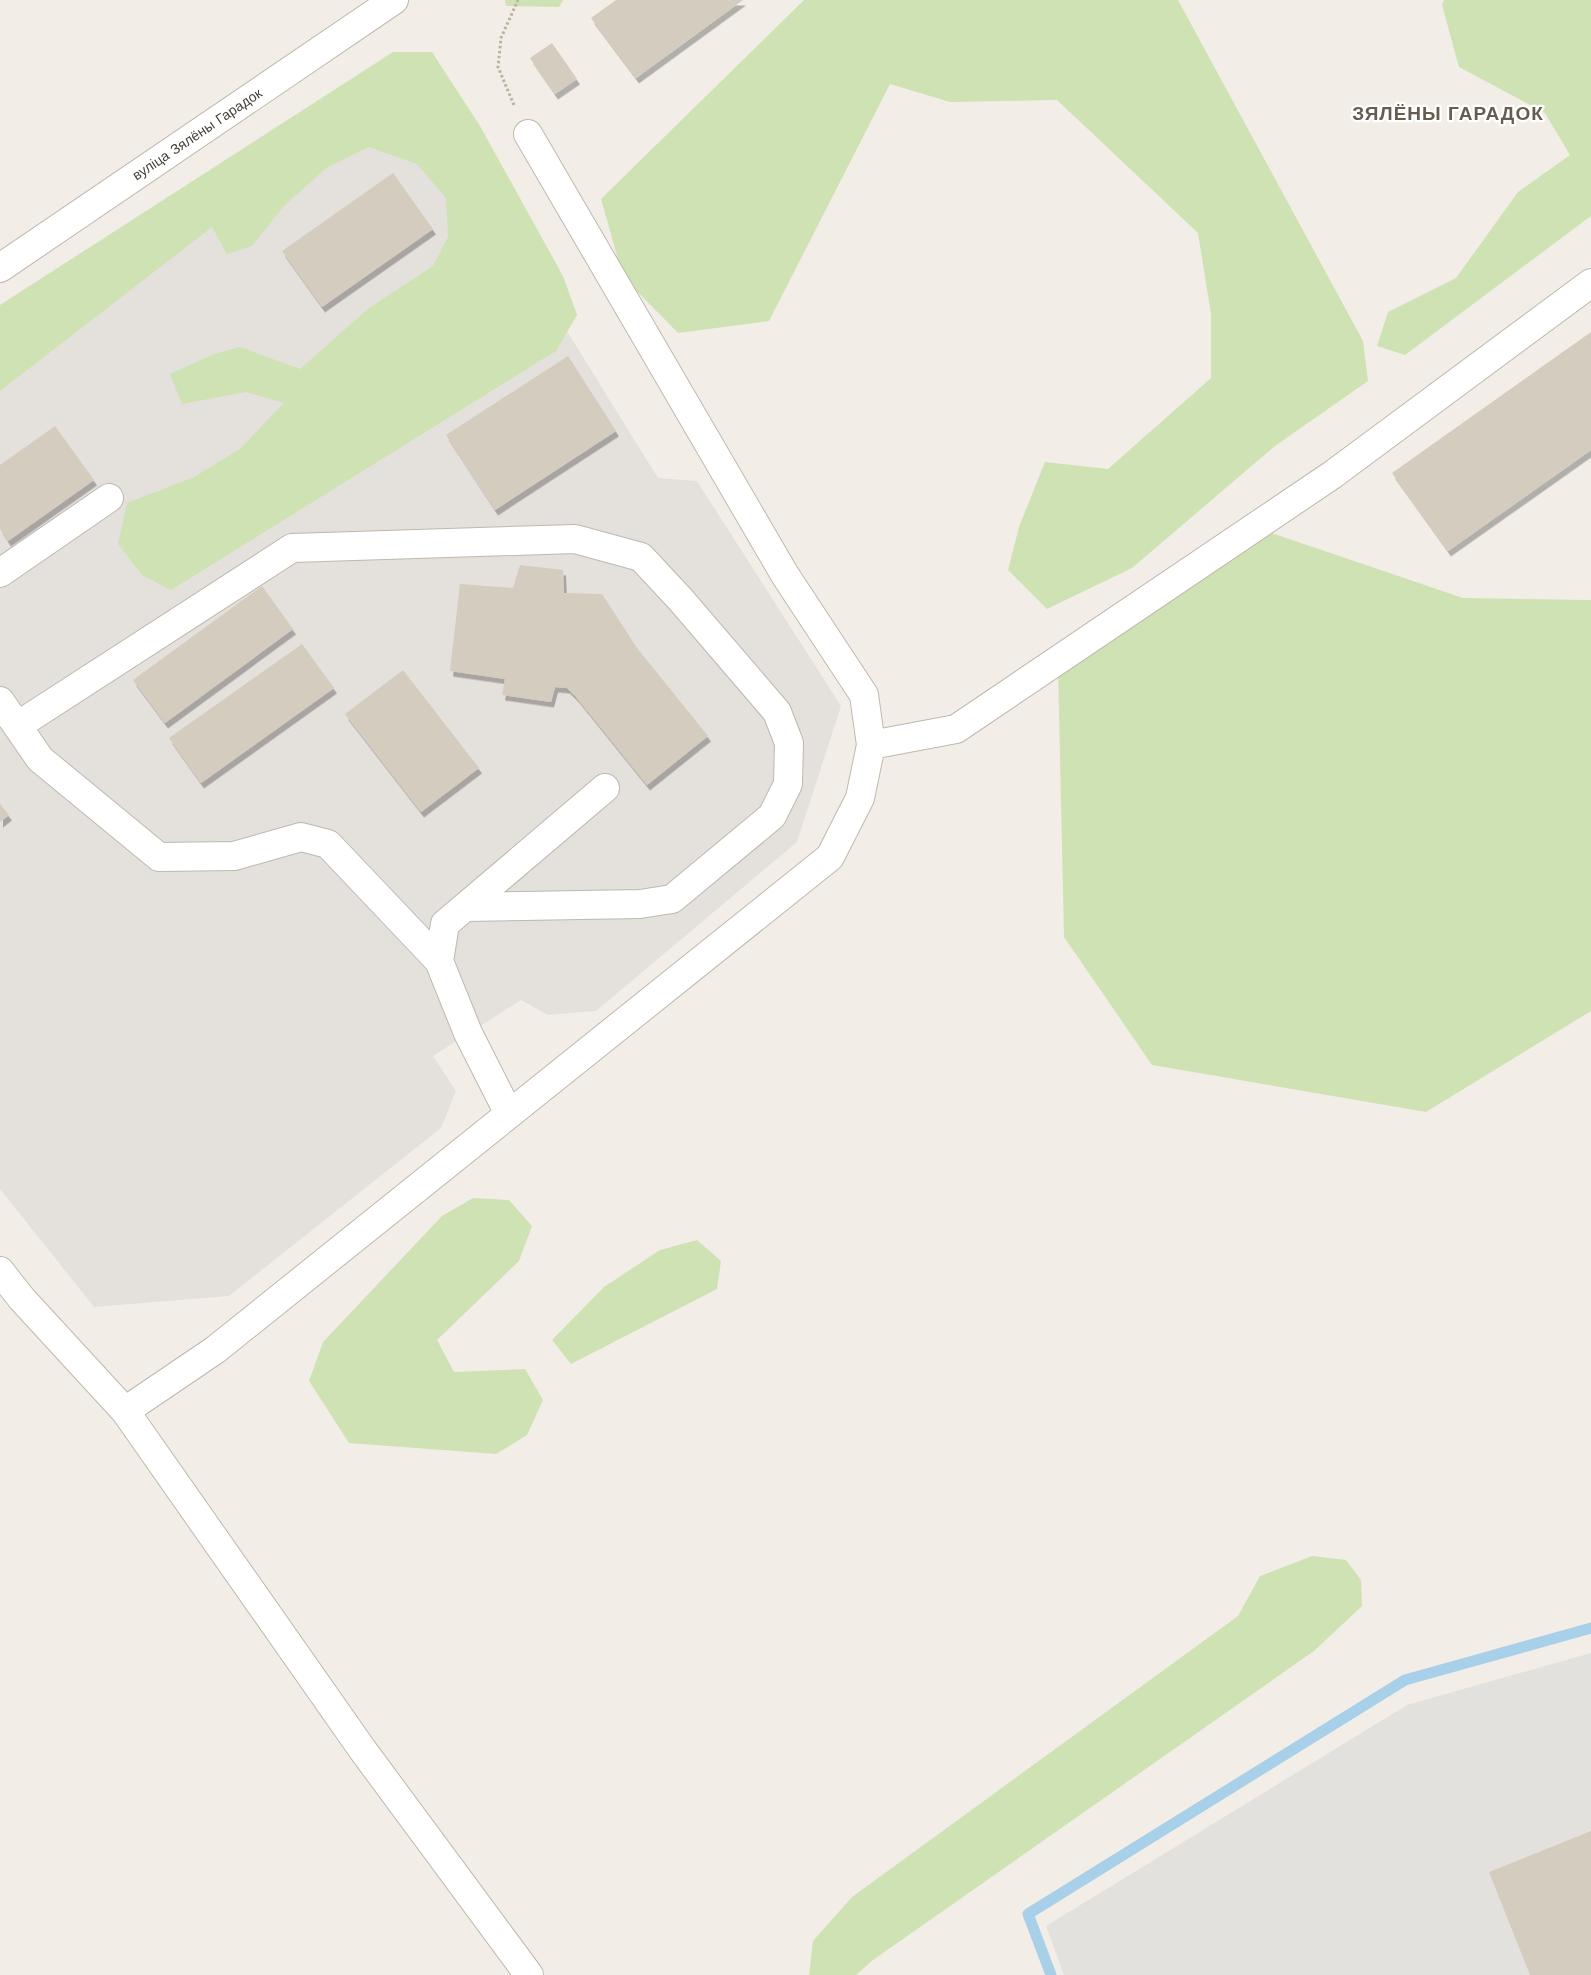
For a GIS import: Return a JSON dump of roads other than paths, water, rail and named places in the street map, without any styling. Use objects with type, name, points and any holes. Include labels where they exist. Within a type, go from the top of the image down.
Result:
[{"type":"street","name":"вуліца Зялёны Гарадок","points":[[0,268],[394,0]]},
{"type":"street","points":[[125,1411],[215,1350],[830,857],[860,798],[871,744],[864,695],[785,575],[528,134]]},
{"type":"street","points":[[871,744],[956,729],[1332,475],[1591,283]]},
{"type":"street","points":[[0,573],[109,498]]},
{"type":"street","points":[[17,726],[292,548],[575,539],[641,557],[681,600],[776,712],[789,743],[788,784],[772,816],[672,899],[640,904],[465,907]]},
{"type":"street","points":[[0,701],[40,759],[159,857],[234,856],[301,837],[328,844],[439,961],[468,1033],[508,1114]]},
{"type":"street","points":[[439,961],[445,924],[606,788]]},
{"type":"street","points":[[0,1271],[22,1299],[125,1411],[362,1750],[529,1975]]},
{"type":"waterway","points":[[1051,1975],[1028,1914],[1405,1680],[1591,1628]]},
{"type":"district","name":"ЗЯЛЁНЫ ГАРАДОК","points":[[1448,113]]}]
